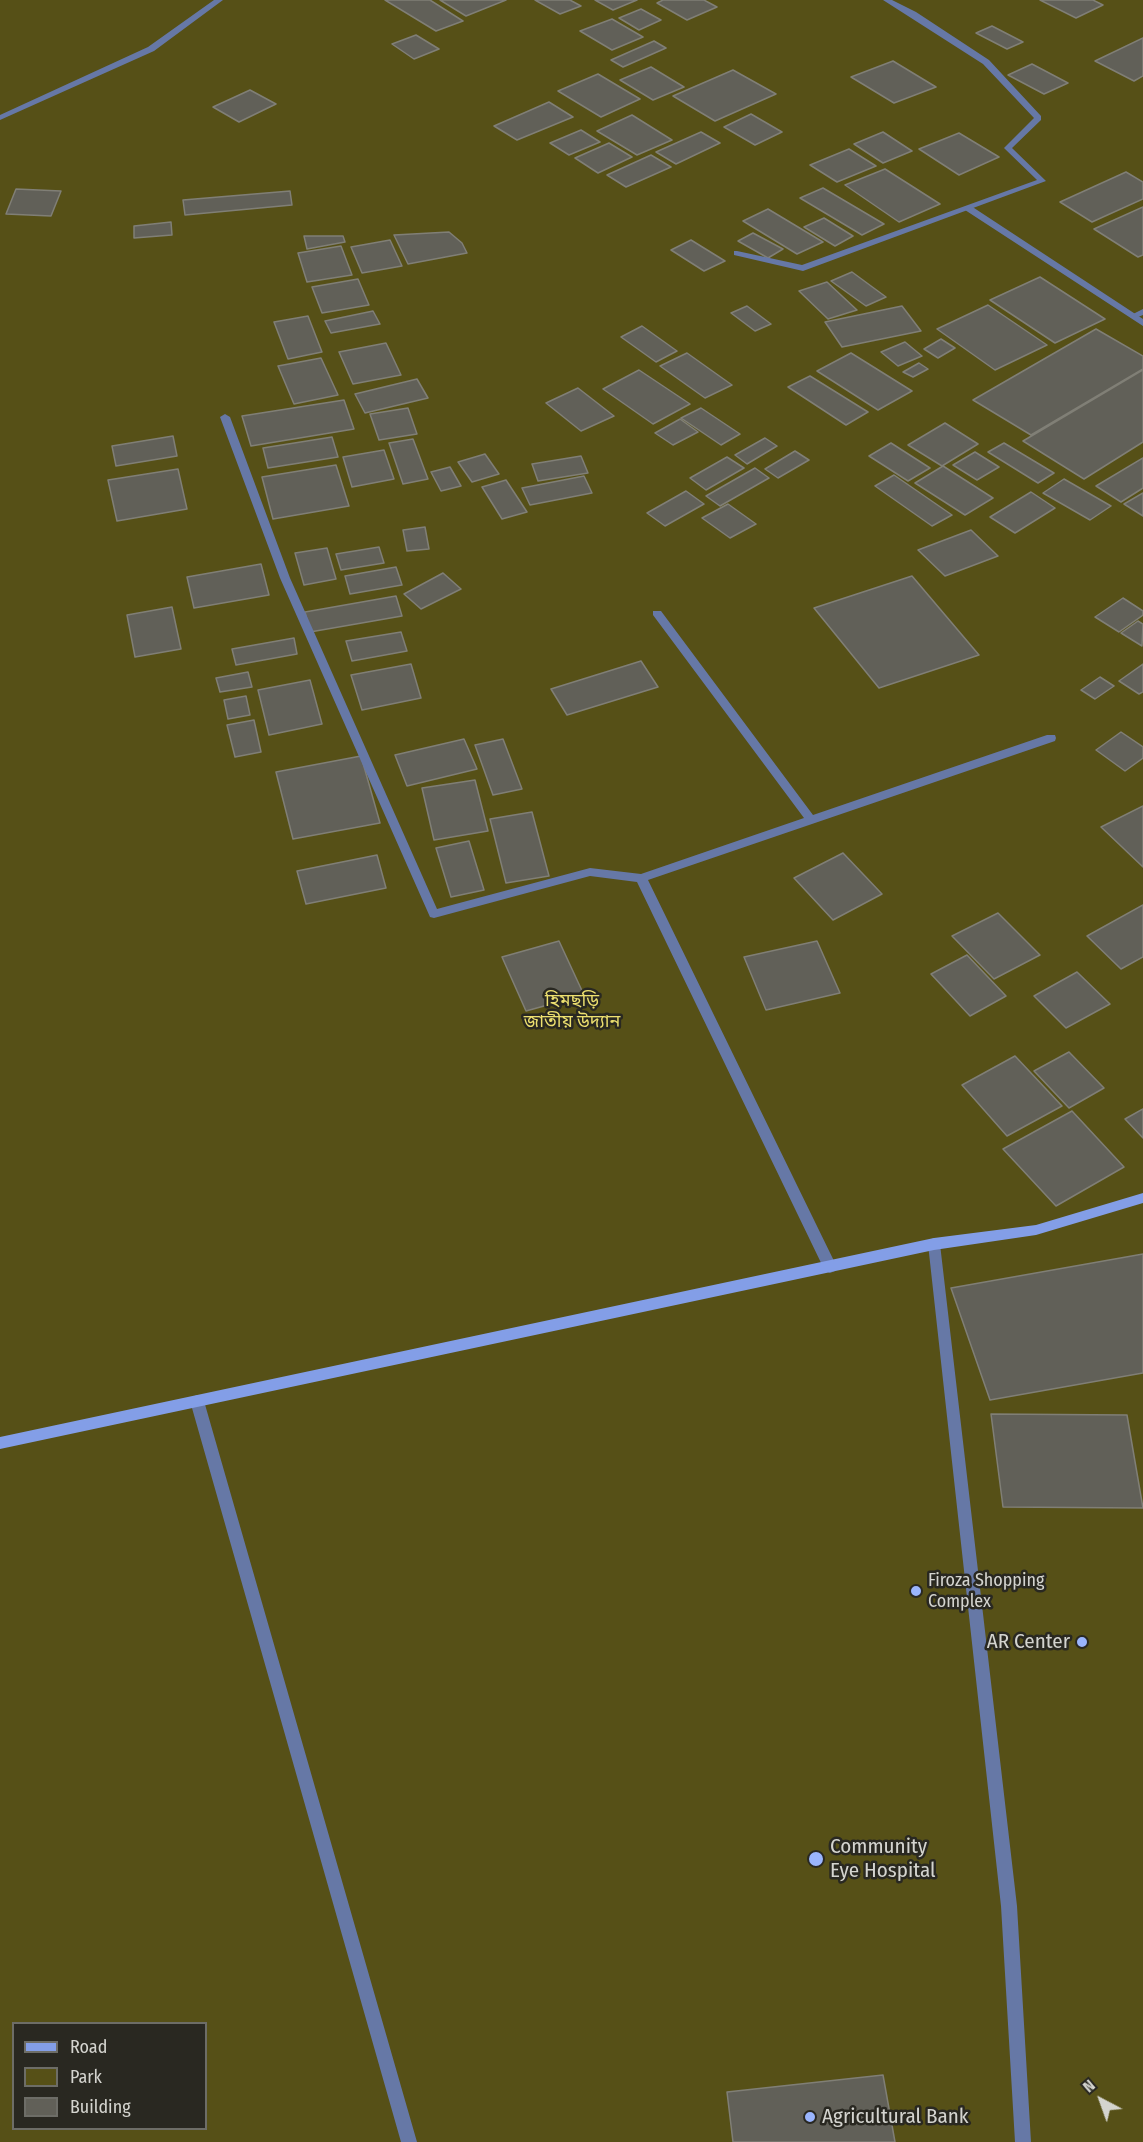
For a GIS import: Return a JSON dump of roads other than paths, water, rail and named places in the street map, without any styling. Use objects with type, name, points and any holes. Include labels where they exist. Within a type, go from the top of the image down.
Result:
[{"type":"street","points":[[0,118],[152,49],[219,0]]},
{"type":"street","points":[[737,253],[803,268],[1042,181],[1008,148],[1038,118],[986,62],[913,14],[887,0]]},
{"type":"street","points":[[968,208],[1143,323]]},
{"type":"street","points":[[1133,316],[1143,312]]},
{"type":"street","points":[[225,417],[285,578],[434,914],[590,872],[641,878],[1051,738]]},
{"type":"street","points":[[657,613],[811,820]]},
{"type":"street","points":[[641,878],[830,1267]]},
{"type":"street","points":[[0,1443],[934,1244],[1036,1230],[1143,1198]]},
{"type":"street","points":[[934,1244],[1009,1906],[1023,2142]]},
{"type":"street","points":[[197,1401],[409,2142]]},
{"type":"place","name":"Firoza Shopping Complex","points":[[916,1591]]},
{"type":"place","name":"AR Center","points":[[1082,1642]]},
{"type":"place","name":"Community Eye Hospital","points":[[816,1859]]},
{"type":"place","name":"Agricultural Bank","points":[[810,2117]]},
{"type":"park label","name":"হিমছড়ি জাতীয় উদ্যান","points":[[572,1011]]}]
